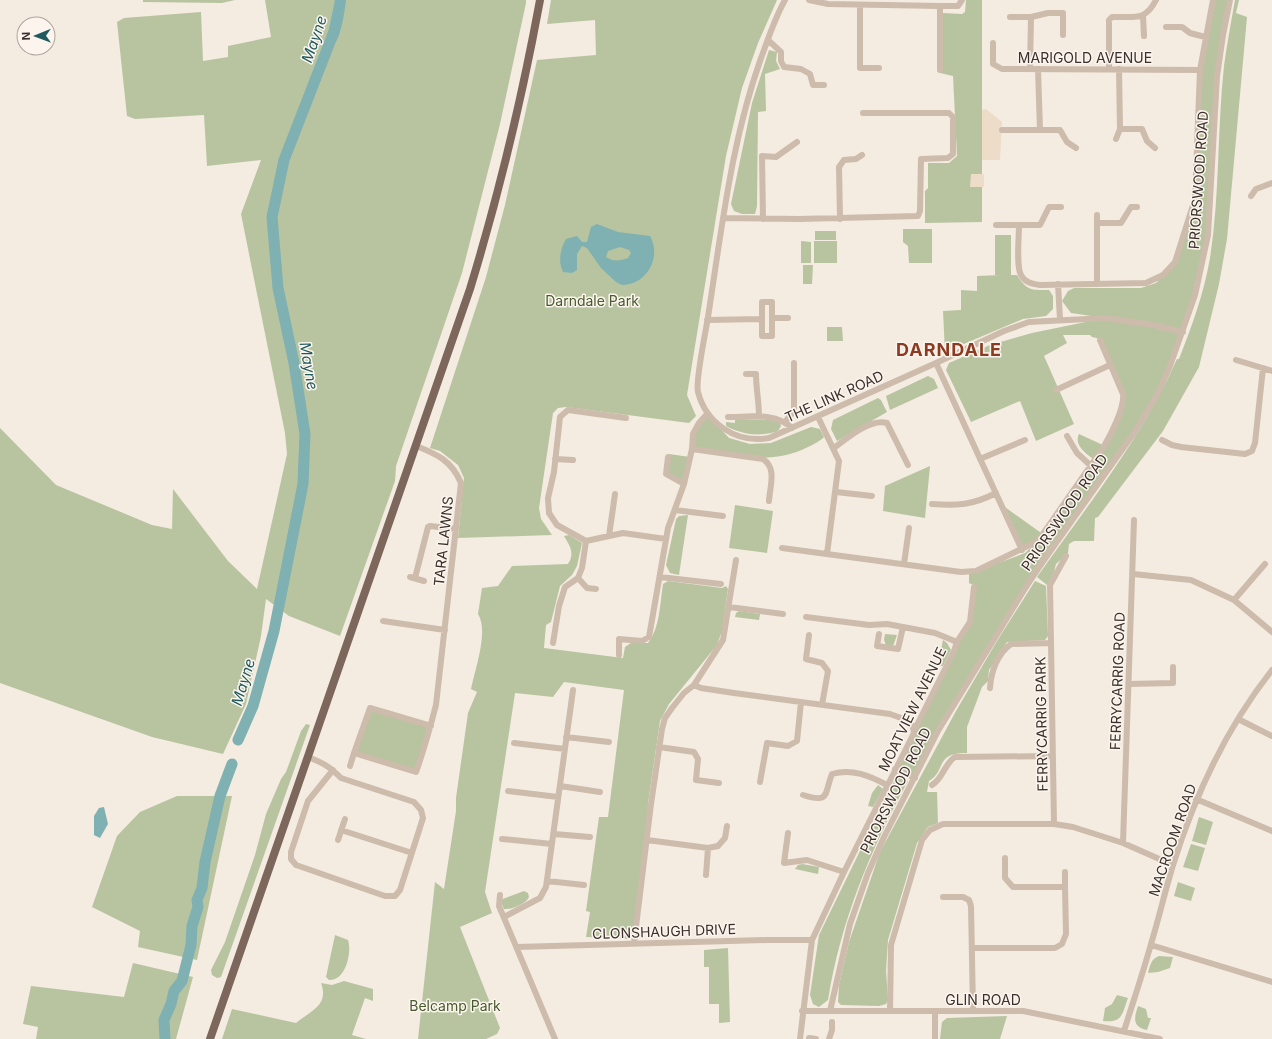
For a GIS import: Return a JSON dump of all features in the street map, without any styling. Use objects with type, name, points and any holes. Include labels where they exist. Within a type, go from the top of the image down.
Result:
[{"type":"main road","points":[[210,1039],[470,289],[486,235],[515,121],[540,0]]},
{"type":"street","points":[[618,654],[619,639],[642,641],[649,636],[666,539],[684,484],[692,449],[693,434],[707,414],[698,390],[707,320],[738,136],[751,87],[777,13],[785,0]]},
{"type":"street","points":[[809,0],[860,5],[940,6],[958,6],[962,0]]},
{"type":"street","points":[[1109,69],[1109,20],[1112,17],[1144,16],[1156,0]]},
{"type":"street","points":[[1019,225],[1021,276],[1029,283],[1146,283],[1163,275],[1175,262],[1195,199],[1200,70],[1213,0]]},
{"type":"street","name":"PRIORSWOOD ROAD","points":[[830,1011],[850,924],[868,873],[884,837],[945,719],[1032,577],[1134,433],[1157,395],[1182,332],[1195,295],[1208,235],[1217,76],[1230,0]]},
{"type":"street","points":[[860,5],[860,68],[879,68]]},
{"type":"street","points":[[940,6],[940,70]]},
{"type":"street","points":[[1010,17],[1031,17],[1048,13],[1063,12],[1063,35]]},
{"type":"street","points":[[1144,16],[1144,36]]},
{"type":"street","points":[[1030,69],[1031,17]]},
{"type":"street","points":[[1166,27],[1182,27],[1190,33],[1205,37]]},
{"type":"street","points":[[768,40],[781,52],[781,61],[784,67],[801,69],[810,74],[813,85],[824,85]]},
{"type":"street","name":"MARIGOLD AVENUE","points":[[993,43],[993,64],[1002,69],[1200,70]]},
{"type":"street","points":[[1038,69],[1040,130]]},
{"type":"street","points":[[1116,139],[1120,129],[1120,69]]},
{"type":"street","points":[[724,218],[840,219],[918,216],[920,211],[921,159],[948,158],[953,154],[952,117],[949,113],[863,113]]},
{"type":"street","points":[[1120,129],[1142,129],[1147,141],[1155,148]]},
{"type":"street","points":[[1002,130],[1060,130],[1067,142],[1076,148]]},
{"type":"street","points":[[763,219],[762,156],[776,156],[797,142]]},
{"type":"street","points":[[840,219],[839,167],[844,160],[856,160],[862,155]]},
{"type":"street","points":[[1251,196],[1256,189],[1272,183]]},
{"type":"street","points":[[996,225],[1040,225],[1049,207],[1061,207]]},
{"type":"street","points":[[1097,223],[1121,222],[1131,207],[1137,207]]},
{"type":"street","points":[[1097,215],[1097,283]]},
{"type":"street","points":[[1058,284],[1060,320]]},
{"type":"street","points":[[762,302],[772,302],[772,318],[772,336],[762,336],[762,302]]},
{"type":"street","points":[[772,318],[788,318]]},
{"type":"street","name":"THE LINK ROAD","points":[[707,414],[718,426],[731,433],[750,440],[769,438],[936,363],[1004,330],[1029,322],[1106,318],[1153,325],[1182,332]]},
{"type":"street","points":[[707,320],[762,319]]},
{"type":"street","points":[[782,548],[961,572],[976,571],[1022,550],[1038,540],[1110,437],[1123,402],[1123,394],[1100,340]]},
{"type":"street","points":[[1236,360],[1272,371]]},
{"type":"street","points":[[936,363],[1022,550]]},
{"type":"street","points":[[785,422],[794,411],[794,364]]},
{"type":"street","points":[[1056,390],[1110,365]]},
{"type":"street","points":[[1162,440],[1172,445],[1181,447],[1245,454],[1252,451],[1256,443],[1263,368]]},
{"type":"street","points":[[746,374],[756,374],[756,390],[759,395],[758,416]]},
{"type":"street","points":[[626,418],[568,410],[560,417],[555,459],[548,498],[549,513],[557,525],[586,541],[623,533],[666,539]]},
{"type":"street","points":[[728,417],[771,416],[785,422],[792,428]]},
{"type":"street","points":[[818,417],[839,461],[827,554]]},
{"type":"street","points":[[834,448],[850,435],[876,423],[884,422],[887,423],[908,465]]},
{"type":"street","points":[[1067,436],[1076,453],[1090,465]]},
{"type":"street","points":[[980,459],[1025,440]]},
{"type":"street","name":"TARA LAWNS","points":[[354,753],[416,772],[431,726],[436,705],[461,483],[458,475],[446,460],[438,454],[416,446]]},
{"type":"street","points":[[692,449],[763,459],[769,463],[772,470],[769,501]]},
{"type":"street","points":[[668,457],[666,474],[684,484]]},
{"type":"street","points":[[555,459],[573,460]]},
{"type":"street","points":[[836,492],[872,496]]},
{"type":"street","points":[[932,504],[953,506],[968,504],[996,493]]},
{"type":"street","points":[[609,536],[615,494]]},
{"type":"street","points":[[675,510],[723,516]]},
{"type":"street","name":"FERRYCARRIG ROAD","points":[[1123,843],[1134,520]]},
{"type":"street","points":[[424,581],[412,578],[428,527],[456,529]]},
{"type":"street","points":[[904,564],[909,528]]},
{"type":"street","points":[[553,643],[564,587],[578,578],[582,568],[586,541]]},
{"type":"street","points":[[1051,643],[1050,585],[1066,556]]},
{"type":"street","points":[[634,943],[659,747],[665,718],[684,692],[694,684],[722,640],[729,607],[736,560]]},
{"type":"street","points":[[1234,600],[1265,564]]},
{"type":"street","points":[[1133,574],[1191,580],[1234,600],[1272,632]]},
{"type":"street","points":[[660,577],[721,584]]},
{"type":"street","points":[[578,578],[587,588],[596,589]]},
{"type":"street","name":"MOATVIEW AVENUE","points":[[800,1039],[802,1011],[812,940],[844,872],[914,733],[913,727],[917,725],[922,716],[954,651],[956,642],[970,622],[974,587]]},
{"type":"street","points":[[729,607],[783,614]]},
{"type":"street","name":"MOATVIEW AVENUE","points":[[806,617],[869,625],[887,624],[935,633],[956,642]]},
{"type":"street","points":[[382,621],[445,630]]},
{"type":"street","points":[[879,634],[877,646],[898,650],[902,627]]},
{"type":"street","points":[[809,635],[806,659],[822,663],[828,670],[822,705]]},
{"type":"street","name":"FERRYCARRIG PARK","points":[[990,688],[992,670],[1008,647],[1012,644],[1051,643],[1054,824]]},
{"type":"street","points":[[1129,684],[1173,683],[1173,667]]},
{"type":"street","name":"MACROOM ROAD","points":[[1124,1031],[1151,945],[1173,865],[1196,799],[1252,695],[1272,670]]},
{"type":"street","points":[[694,684],[701,688],[890,714],[901,718],[913,727]]},
{"type":"street","points":[[504,917],[540,898],[546,887],[573,690]]},
{"type":"street","points":[[760,782],[767,743],[788,746],[797,741],[801,702]]},
{"type":"street","points":[[350,766],[370,708],[431,726]]},
{"type":"street","points":[[1238,719],[1272,736]]},
{"type":"street","points":[[566,737],[609,742]]},
{"type":"street","points":[[514,743],[565,749]]},
{"type":"street","points":[[659,747],[694,752],[698,759],[696,780],[719,783]]},
{"type":"street","points":[[308,756],[327,764],[333,770],[341,778],[414,802],[421,810],[423,818],[400,890],[395,896],[386,896],[296,865],[291,859],[291,852],[308,801],[333,770]]},
{"type":"street","points":[[932,784],[936,782],[948,761],[954,757],[1053,756]]},
{"type":"street","points":[[895,769],[915,778]]},
{"type":"street","name":"MOATVIEW AVENUE","points":[[803,795],[813,798],[822,798],[827,794],[832,774],[839,772],[867,775],[887,785]]},
{"type":"street","points":[[560,786],[600,792]]},
{"type":"street","points":[[508,791],[558,797]]},
{"type":"street","points":[[1196,799],[1272,831]]},
{"type":"street","points":[[338,840],[345,819]]},
{"type":"street","points":[[890,1011],[891,945],[922,840],[930,830],[943,824],[1054,824],[1073,827],[1123,843],[1173,865]]},
{"type":"street","points":[[647,840],[708,848],[718,846],[723,842],[728,826]]},
{"type":"street","points":[[341,830],[412,853]]},
{"type":"street","points":[[788,833],[784,863],[807,860],[844,872]]},
{"type":"street","points":[[554,834],[590,837]]},
{"type":"street","points":[[502,839],[552,844]]},
{"type":"street","points":[[706,875],[708,848]]},
{"type":"street","points":[[1005,858],[1005,878],[1013,887],[1065,886]]},
{"type":"street","points":[[972,948],[1055,948],[1062,944],[1066,934],[1065,872]]},
{"type":"street","points":[[547,881],[584,885]]},
{"type":"street","points":[[500,895],[499,906],[555,1039]]},
{"type":"street","points":[[942,897],[963,897],[969,900],[971,906],[974,1010]]},
{"type":"street","name":"CLONSHAUGH DRIVE","points":[[517,947],[634,943],[812,940]]},
{"type":"street","points":[[1151,945],[1272,982]]},
{"type":"street","name":"GLIN ROAD","points":[[802,1011],[974,1010],[1039,1013],[1160,1039]]},
{"type":"street","points":[[934,1039],[935,1011]]},
{"type":"street","points":[[829,1039],[832,1030],[832,1022]]},
{"type":"street","points":[[809,1038],[816,1039]]},
{"type":"green space","points":[[143,0],[235,0],[222,3],[143,2]]},
{"type":"green space","points":[[265,0],[526,0],[526,3],[500,124],[462,273],[396,466],[395,481],[340,636],[289,616],[266,599],[261,636],[246,704],[223,754],[152,737],[0,683],[0,428],[56,485],[152,525],[172,529],[173,489],[228,561],[257,589],[287,454],[285,433],[241,214],[261,160],[207,166],[204,115],[135,119],[127,116],[117,22],[124,18],[201,12],[203,61],[228,57],[228,46],[271,37]]},
{"type":"green space","name":"Darndale Park","points":[[551,0],[777,0],[758,43],[742,88],[726,156],[687,395],[696,416],[689,423],[566,407],[558,408],[553,413],[539,508],[541,519],[552,535],[458,538],[464,478],[458,465],[440,451],[430,448],[486,277],[505,205],[537,60],[596,55],[595,20],[547,24]]},
{"type":"green space","points":[[966,0],[982,0],[982,222],[925,223],[925,191],[928,188],[928,163],[949,163],[957,156],[953,76],[940,73],[941,19],[943,13],[962,14],[965,12]]},
{"type":"green space","points":[[1212,0],[1230,0],[1222,35],[1209,225],[1195,295],[1157,395],[961,690],[915,776],[896,768],[970,621],[975,586],[969,583],[969,571],[977,571],[1025,553],[1040,539],[1021,549],[1002,505],[1044,535],[1096,461],[1082,450],[1078,442],[1079,434],[1105,446],[1124,398],[1101,339],[1090,335],[1063,335],[1067,343],[1044,356],[1074,424],[1036,441],[1020,401],[971,422],[946,370],[949,363],[990,345],[1032,333],[1105,318],[1071,313],[1062,301],[1068,291],[1074,288],[1141,288],[1156,283],[1175,262],[1195,199],[1200,70]]},
{"type":"green space","points":[[1235,0],[1239,0],[1236,13],[1247,17],[1227,239],[1219,284],[1199,367],[1163,431],[1098,517],[1095,518],[1094,541],[1074,541],[1069,544],[1068,553],[1056,564],[1054,572],[1047,585],[1037,577],[1131,444],[1163,388],[1177,359],[1179,359],[1197,309],[1210,258],[1213,234],[1224,66]]},
{"type":"green space","points":[[769,50],[777,52],[776,61],[780,69],[765,74],[766,111],[758,112],[757,206],[755,214],[742,214],[734,211],[731,204],[752,103]]},
{"type":"green space","points":[[903,229],[932,229],[932,263],[909,263],[908,246],[903,242]]},
{"type":"green space","points":[[815,231],[836,231],[836,240],[815,240]]},
{"type":"green space","points":[[995,235],[1011,235],[1011,275],[1017,275],[1027,287],[1038,290],[1049,290],[1053,296],[1053,309],[1046,316],[1023,319],[945,352],[943,311],[961,310],[961,290],[977,291],[977,276],[1002,275],[995,275]]},
{"type":"green space","points":[[801,241],[811,242],[811,263],[801,263]]},
{"type":"green space","points":[[814,241],[837,241],[837,263],[814,263]]},
{"type":"green space","points":[[803,265],[813,265],[812,284],[803,284]]},
{"type":"green space","points":[[827,327],[842,327],[843,341],[827,341]]},
{"type":"green space","points":[[928,376],[934,379],[938,388],[890,410],[886,396]]},
{"type":"green space","points":[[878,398],[881,400],[887,412],[837,441],[831,429],[833,420]]},
{"type":"green space","points":[[707,414],[729,438],[750,444],[771,443],[811,427],[820,429],[824,437],[814,444],[794,453],[765,458],[737,456],[692,449],[693,434]]},
{"type":"green space","points":[[735,419],[770,420],[780,422],[781,426],[778,431],[771,433],[745,433],[726,426],[726,422],[735,423]]},
{"type":"green space","points":[[669,454],[690,457],[684,484],[666,474]]},
{"type":"green space","points":[[930,466],[925,518],[883,511],[885,486]]},
{"type":"green space","points":[[735,505],[773,511],[767,553],[729,548]]},
{"type":"green space","points":[[688,515],[679,575],[670,573],[666,565],[676,519],[679,516]]},
{"type":"green space","name":"Belcamp Park","points":[[569,535],[582,543],[577,566],[572,575],[560,586],[551,622],[546,625],[544,648],[623,658],[625,647],[631,643],[648,643],[652,637],[659,615],[663,584],[668,581],[722,588],[726,586],[728,589],[722,631],[717,645],[669,704],[660,721],[648,803],[647,840],[632,939],[586,937],[590,912],[586,911],[599,817],[608,817],[624,690],[564,682],[553,697],[515,693],[485,892],[492,913],[460,927],[500,1028],[497,1034],[486,1039],[418,1039],[435,882],[444,889],[456,811],[456,798],[468,713],[477,692],[471,689],[482,640],[481,621],[478,614],[482,588],[498,586],[512,566],[568,564],[571,556],[571,550],[564,536]]},
{"type":"green space","points":[[1035,581],[1046,586],[1048,636],[1045,640],[1007,642],[989,670],[988,681],[982,687],[967,727],[967,753],[957,754],[945,759],[938,772],[929,781],[927,792],[937,792],[938,823],[928,827],[917,843],[888,940],[886,971],[888,1000],[886,1004],[879,1006],[841,1005],[838,1002],[839,985],[849,942],[880,852],[956,711],[997,641]]},
{"type":"green space","points":[[739,611],[760,614],[759,620],[735,617],[736,613]]},
{"type":"green space","points":[[885,634],[897,635],[893,646],[886,645],[884,640]]},
{"type":"green space","points":[[943,640],[947,643],[951,650],[943,666],[938,666]]},
{"type":"green space","points":[[371,709],[431,726],[414,771],[356,753]]},
{"type":"green space","points":[[306,724],[310,725],[221,977],[217,978],[212,975],[211,970],[225,942],[255,855],[266,814],[281,779],[286,772],[301,731]]},
{"type":"green space","points":[[897,775],[908,781],[869,860],[849,914],[834,970],[828,1000],[819,1007],[813,1004],[810,995],[819,935]]},
{"type":"green space","points":[[878,785],[883,789],[873,807],[868,806],[872,793]]},
{"type":"green space","points":[[177,796],[232,796],[197,960],[138,947],[140,931],[92,907],[117,836],[140,812]]},
{"type":"green space","points":[[1199,817],[1213,822],[1206,845],[1192,841]]},
{"type":"green space","points":[[1191,844],[1205,848],[1198,871],[1183,867]]},
{"type":"green space","points":[[802,864],[819,867],[818,874],[795,869],[798,865]]},
{"type":"green space","points":[[1178,882],[1195,888],[1191,901],[1174,896]]},
{"type":"green space","points":[[524,891],[528,893],[529,897],[525,902],[514,907],[504,909],[500,900]]},
{"type":"green space","points":[[335,935],[348,940],[349,951],[344,971],[335,979],[329,980],[326,977]]},
{"type":"green space","points":[[728,948],[730,1022],[719,1023],[719,1004],[709,1004],[709,967],[704,967],[704,950]]},
{"type":"green space","points":[[1156,957],[1173,957],[1170,968],[1158,972],[1148,973],[1150,965]]},
{"type":"green space","points":[[133,963],[193,977],[176,1039],[36,1039],[38,1027],[23,1024],[31,986],[124,997]]},
{"type":"green space","points":[[344,981],[373,989],[373,1001],[365,998],[352,1035],[366,1039],[222,1039],[232,1009],[296,1023],[321,1002],[323,991],[321,983],[332,985]]},
{"type":"green space","points":[[1117,995],[1128,998],[1123,1013],[1118,1019],[1103,1021],[1105,1008],[1112,1004]]},
{"type":"green space","points":[[1138,1006],[1146,1009],[1148,1018],[1151,1018],[1147,1030],[1139,1027],[1135,1021]]},
{"type":"green space","points":[[1007,1016],[1000,1039],[940,1039],[942,1022],[947,1018]]},
{"type":"shaded area","points":[[986,109],[1002,122],[1000,160],[982,160],[982,110]]},
{"type":"shaded area","points":[[971,174],[984,174],[984,187],[970,187]]},
{"type":"water","points":[[335,0],[346,0],[345,10],[339,36],[334,45],[328,47],[326,43]]},
{"type":"water","points":[[597,224],[618,232],[650,236],[653,244],[653,261],[645,275],[631,284],[622,285],[616,282],[601,268],[587,248],[582,246],[577,254],[577,270],[572,273],[563,272],[561,268],[560,256],[566,239],[577,236],[582,242],[587,242],[591,227]],"holes":[[[620,247],[629,250],[631,253],[628,258],[625,259],[614,260],[606,257],[608,251]]]},
{"type":"water","points":[[104,807],[108,824],[100,838],[94,835],[94,816],[99,808]]},
{"type":"waterway","name":"Mayne","points":[[238,740],[253,706],[274,631],[303,484],[305,434],[294,363],[278,288],[272,217],[284,160],[333,34]]},
{"type":"waterway","name":"Mayne","points":[[165,1039],[164,1020],[171,1004],[174,991],[182,981],[191,945],[192,926],[198,907],[197,900],[202,888],[205,862],[220,796],[232,764]]},
{"type":"district","name":"DARNDALE","points":[[949,349]]}]
